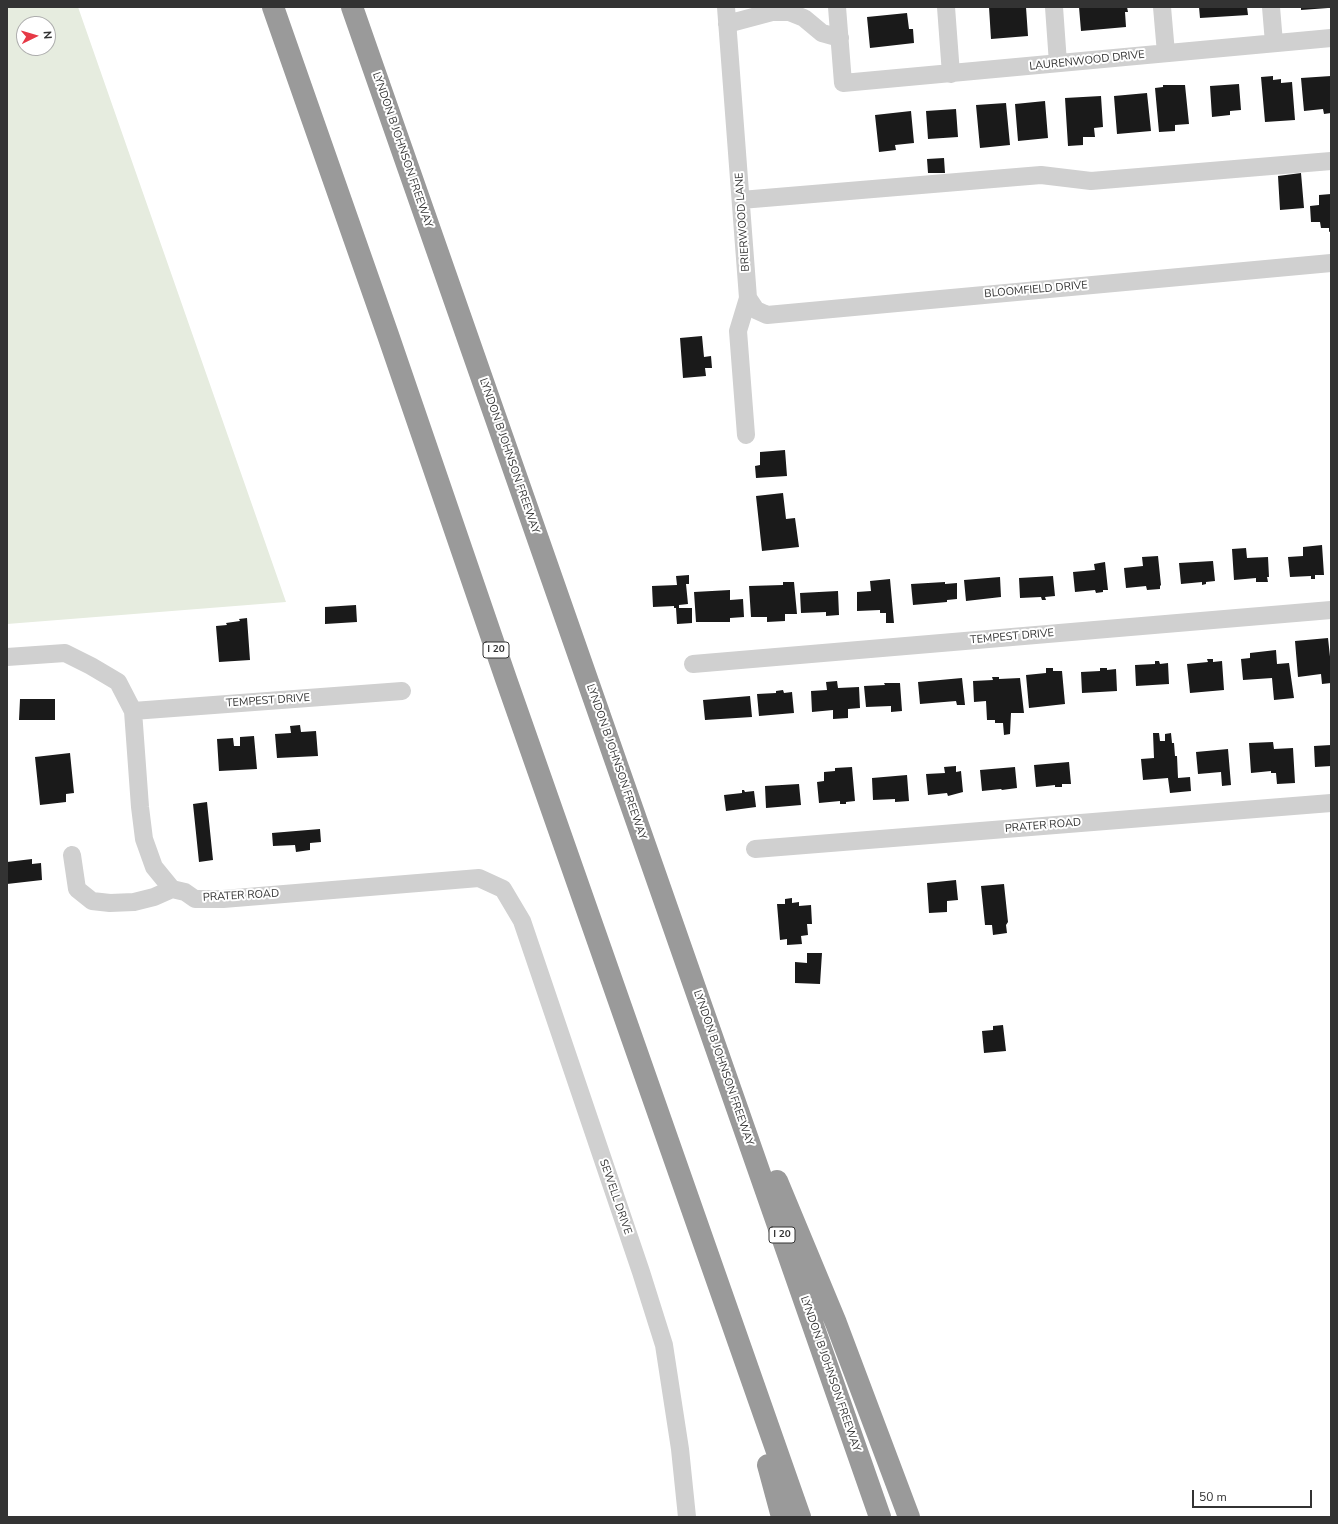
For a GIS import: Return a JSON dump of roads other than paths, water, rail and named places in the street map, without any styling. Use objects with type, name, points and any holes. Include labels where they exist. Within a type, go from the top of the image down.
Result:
[{"type":"highway","name":"I 20","points":[[273,7],[388,335],[511,694],[800,1517]]},
{"type":"highway","name":"LYNDON B JOHNSON FREEWAY","points":[[352,7],[880,1517]]},
{"type":"highway","points":[[683,953],[836,1323],[909,1517]]},
{"type":"highway","points":[[721,1292],[782,1517]]},
{"type":"street","points":[[727,16],[789,12],[804,18],[822,33],[840,38],[837,7]]},
{"type":"street","points":[[946,7],[951,74]]},
{"type":"street","points":[[1054,7],[1058,64]]},
{"type":"street","points":[[1162,7],[1166,53]]},
{"type":"street","points":[[1271,7],[1274,43]]},
{"type":"street","name":"BRIERWOOD LANE","points":[[727,16],[748,298],[738,331],[746,435]]},
{"type":"street","name":"LAURENWOOD DRIVE","points":[[840,38],[843,83],[1331,38]]},
{"type":"street","points":[[741,200],[1041,175],[1091,181],[1331,161]]},
{"type":"street","name":"BLOOMFIELD DRIVE","points":[[748,298],[756,310],[767,315],[1331,263]]},
{"type":"street","name":"TEMPEST DRIVE","points":[[693,664],[1331,610]]},
{"type":"street","points":[[7,656],[65,654],[91,666],[118,682],[133,711],[140,807],[144,839],[154,867],[172,889],[154,897],[134,902],[92,902],[77,889],[72,855]]},
{"type":"street","name":"TEMPEST DRIVE","points":[[133,711],[402,691]]},
{"type":"street","name":"PRATER ROAD","points":[[755,849],[1331,803]]},
{"type":"street","name":"PRATER ROAD","points":[[172,889],[185,892],[195,899],[223,899],[479,878],[503,889]]},
{"type":"street","name":"SEWELL DRIVE","points":[[503,889],[522,921],[664,1345],[680,1448],[687,1517]]}]
